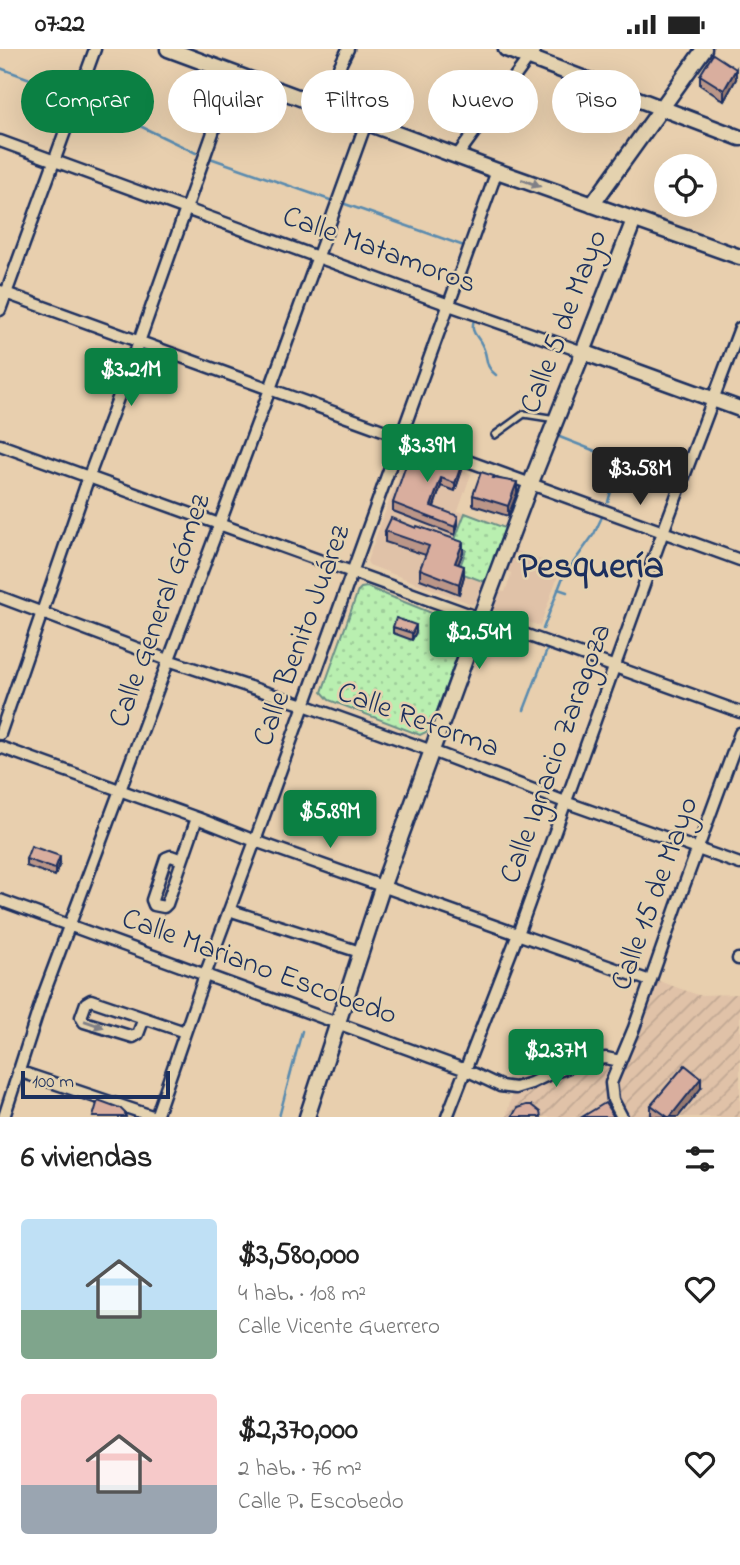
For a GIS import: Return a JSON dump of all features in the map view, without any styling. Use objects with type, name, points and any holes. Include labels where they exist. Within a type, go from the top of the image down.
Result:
[{"type":"street","points":[[0,310],[3,292],[95,49]]},
{"type":"street","points":[[168,49],[185,52],[229,70]]},
{"type":"street","points":[[338,70],[348,49]]},
{"type":"street","points":[[506,49],[531,53],[661,109],[740,138]]},
{"type":"street","name":"Calle 5 de Mayo","points":[[592,205],[705,49]]},
{"type":"street","points":[[457,156],[531,53]]},
{"type":"street","points":[[0,734],[212,133]]},
{"type":"street","name":"Calle General Gómez","points":[[4,1117],[69,924],[270,389],[362,133]]},
{"type":"street","points":[[394,133],[740,257]]},
{"type":"street","name":"Calle Matamoros","points":[[0,141],[740,409]]},
{"type":"street","name":"Calle Benito Juárez","points":[[156,1117],[497,171]]},
{"type":"street","name":"Calle 5 de Mayo","points":[[307,1117],[383,885],[480,618],[634,220]]},
{"type":"street","points":[[3,292],[740,560]]},
{"type":"street","name":"Calle Ignacio Zaragoza","points":[[447,1117],[518,934],[663,531],[740,328]]},
{"type":"street","points":[[0,445],[740,712]]},
{"type":"street","name":"Calle Reforma","points":[[0,597],[740,864]]},
{"type":"street","name":"Calle 15 de Mayo","points":[[620,1114],[612,1100],[611,1083],[634,1028],[740,733]]},
{"type":"street","points":[[0,747],[650,981]]},
{"type":"street","points":[[182,860],[171,856],[166,858],[152,900],[154,905],[167,905],[197,818]]},
{"type":"street","name":"Calle Mariano Escobedo","points":[[0,900],[466,1070],[500,1086],[521,1087],[588,1060],[606,1058],[620,1061]]},
{"type":"street","points":[[235,912],[360,952]]},
{"type":"street","points":[[144,1018],[138,1034],[133,1037],[84,1022],[81,1017],[86,1003],[90,1000],[144,1018],[185,1032]]},
{"type":"street","points":[[18,1071],[156,1117]]},
{"type":"lane","points":[[495,435],[524,414],[556,419]]},
{"type":"shaded area","points":[[408,450],[471,474],[458,511],[505,528],[478,601],[472,604],[369,565],[367,561]]},
{"type":"shaded area","points":[[513,550],[561,567],[540,626],[493,610],[500,591],[505,592],[510,578],[511,573],[506,571]]},
{"type":"shaded area","points":[[653,979],[698,995],[740,994],[740,1117],[506,1117],[512,1094],[604,1062],[623,1066]]},
{"type":"green space","points":[[465,513],[505,528],[485,582],[458,572],[466,550],[453,545]]},
{"type":"green space","points":[[367,587],[459,624],[464,630],[464,637],[430,730],[420,735],[329,700],[322,692],[358,591]]},
{"type":"building","points":[[713,54],[736,69],[724,90],[700,75]]},
{"type":"building","points":[[417,446],[462,463],[455,483],[441,478],[431,506],[458,516],[455,527],[393,503],[406,465],[409,467]]},
{"type":"building","points":[[481,472],[494,476],[493,478],[517,482],[508,506],[473,495]]},
{"type":"building","points":[[391,518],[463,542],[455,563],[464,566],[459,584],[420,569],[429,546],[385,531]]},
{"type":"building","points":[[396,618],[416,625],[412,633],[393,627]]},
{"type":"building","points":[[31,846],[60,856],[55,869],[26,859]]},
{"type":"building","points":[[685,1065],[701,1078],[668,1117],[651,1105]]},
{"type":"building","points":[[98,1100],[120,1108],[126,1117],[93,1117]]},
{"type":"building","points":[[605,1103],[614,1117],[582,1117]]},
{"type":"building","points":[[531,1105],[540,1112],[541,1117],[512,1117],[517,1108]]},
{"type":"waterway","points":[[0,68],[21,76]]},
{"type":"waterway","points":[[154,133],[196,153]]},
{"type":"waterway","points":[[210,158],[330,200]]},
{"type":"waterway","points":[[345,204],[464,246]]},
{"type":"waterway","points":[[474,319],[473,331],[484,349],[489,368],[496,375]]},
{"type":"waterway","points":[[557,436],[608,456],[612,461],[615,472],[608,502]]},
{"type":"waterway","points":[[543,629],[563,577],[594,534],[602,517]]},
{"type":"waterway","points":[[558,589],[567,592]]},
{"type":"waterway","points":[[524,710],[547,650]]},
{"type":"waterway","points":[[279,1117],[302,1031]]},
{"type":"district","name":"Pesquería","points":[[591,568]]}]
